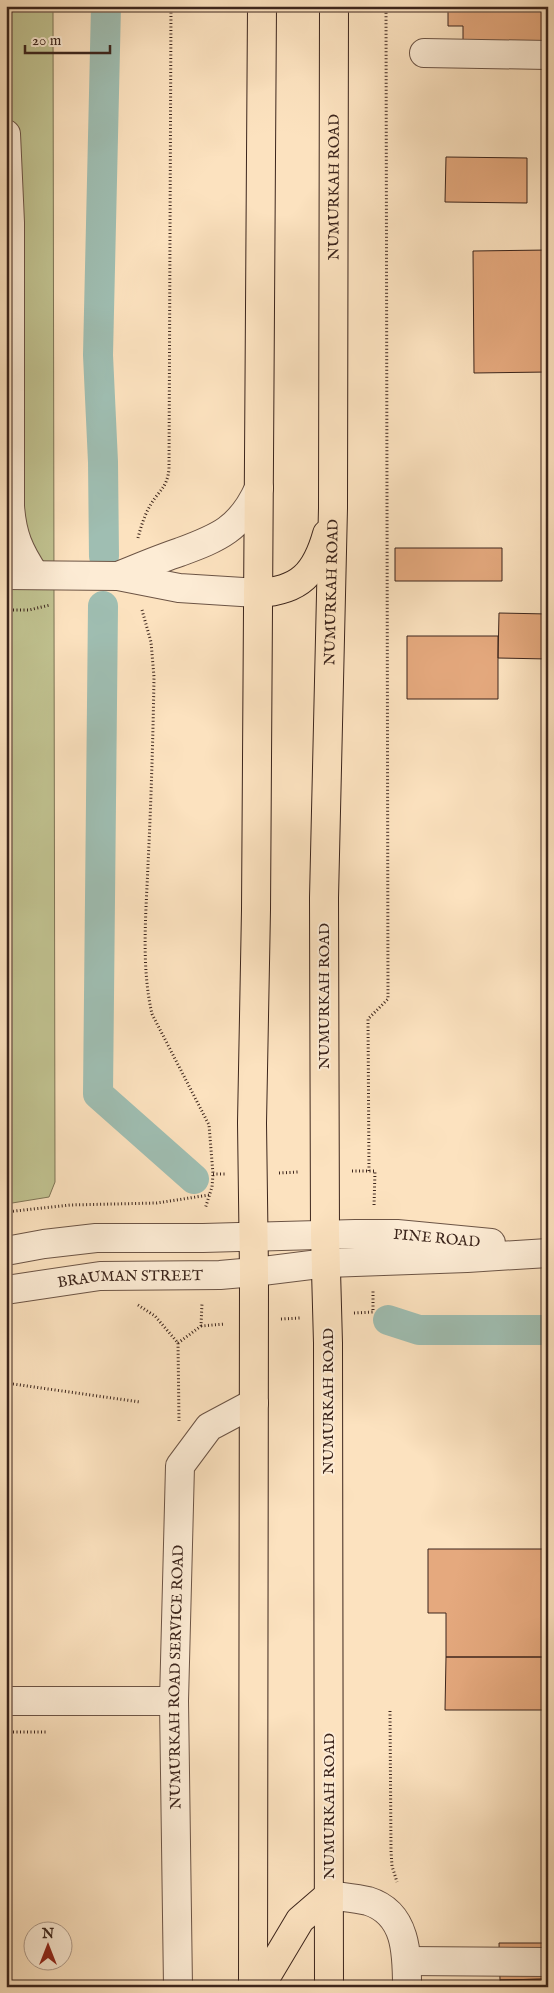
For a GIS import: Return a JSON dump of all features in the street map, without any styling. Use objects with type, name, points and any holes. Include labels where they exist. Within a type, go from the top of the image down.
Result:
[{"type":"highway","points":[[253,1987],[254,1272],[252,1044],[256,890],[262,6]]},
{"type":"highway","name":"NUMURKAH ROAD","points":[[329,1987],[328,1315],[325,1234],[324,862],[333,508],[334,6]]},
{"type":"highway","points":[[258,593],[289,588],[306,577],[318,559],[323,547],[333,508]]},
{"type":"highway","points":[[260,1987],[300,1920],[329,1895]]},
{"type":"street","points":[[424,54],[548,55]]},
{"type":"street","points":[[6,134],[10,223],[10,506],[13,531],[18,547],[35,575]]},
{"type":"street","points":[[130,575],[208,542],[224,533],[249,507],[259,488]]},
{"type":"street","points":[[6,575],[130,575],[186,589],[258,593]]},
{"type":"street","name":"PINE ROAD","points":[[253,1237],[397,1234],[548,1248]]},
{"type":"street","points":[[6,1251],[96,1238],[253,1237]]},
{"type":"street","points":[[96,1238],[100,1276]]},
{"type":"street","name":"PINE ROAD","points":[[254,1272],[327,1263],[548,1253]]},
{"type":"street","name":"BRAUMAN STREET","points":[[6,1290],[100,1276],[203,1275],[254,1272]]},
{"type":"street","points":[[180,1466],[209,1427],[254,1403]]},
{"type":"street","name":"NUMURKAH ROAD SERVICE ROAD","points":[[178,1987],[174,1701],[180,1466]]},
{"type":"street","points":[[6,1702],[174,1701]]},
{"type":"street","points":[[329,1895],[369,1902],[389,1913],[400,1929],[405,1944],[407,1974],[548,1962]]},
{"type":"path","points":[[171,6],[168,469],[166,485],[151,504],[142,522],[130,575],[138,594],[151,642],[154,678],[146,904],[148,994],[152,1014],[209,1125],[213,1174],[203,1217],[203,1238]]},
{"type":"path","points":[[369,1171],[368,1020],[388,999],[386,6]]},
{"type":"path","points":[[6,610],[29,610],[54,604]]},
{"type":"path","points":[[6,1212],[70,1205],[157,1203],[209,1195]]},
{"type":"path","points":[[201,1326],[203,1275]]},
{"type":"path","points":[[134,1303],[155,1316],[178,1343],[180,1466]]},
{"type":"path","points":[[178,1343],[201,1326],[373,1312]]},
{"type":"path","points":[[6,1383],[140,1402]]},
{"type":"path","points":[[390,1711],[391,1851],[395,1878],[399,1886]]},
{"type":"green space","points":[[6,6],[53,6],[55,1182],[49,1197],[6,1204]]},
{"type":"building","points":[[448,6],[548,6],[548,41],[463,41],[463,26],[448,26]]},
{"type":"building","points":[[446,157],[527,158],[527,203],[445,202]]},
{"type":"building","points":[[548,250],[548,372],[474,373],[473,251]]},
{"type":"building","points":[[395,548],[502,548],[502,581],[395,581]]},
{"type":"building","points":[[499,613],[548,614],[548,659],[498,658]]},
{"type":"building","points":[[407,636],[498,636],[498,699],[407,699]]},
{"type":"building","points":[[428,1549],[548,1549],[548,1657],[446,1657],[446,1613],[428,1613]]},
{"type":"building","points":[[446,1657],[548,1657],[548,1710],[445,1710]]},
{"type":"building","points":[[499,1943],[548,1943],[548,1979],[500,1980]]},
{"type":"building","points":[[548,1979],[548,1987],[500,1987],[500,1980]]},
{"type":"waterway","points":[[104,556],[103,462],[98,355],[106,6]]},
{"type":"waterway","points":[[103,606],[98,1094],[194,1179]]},
{"type":"waterway","points":[[388,1320],[419,1330],[548,1330]]}]
